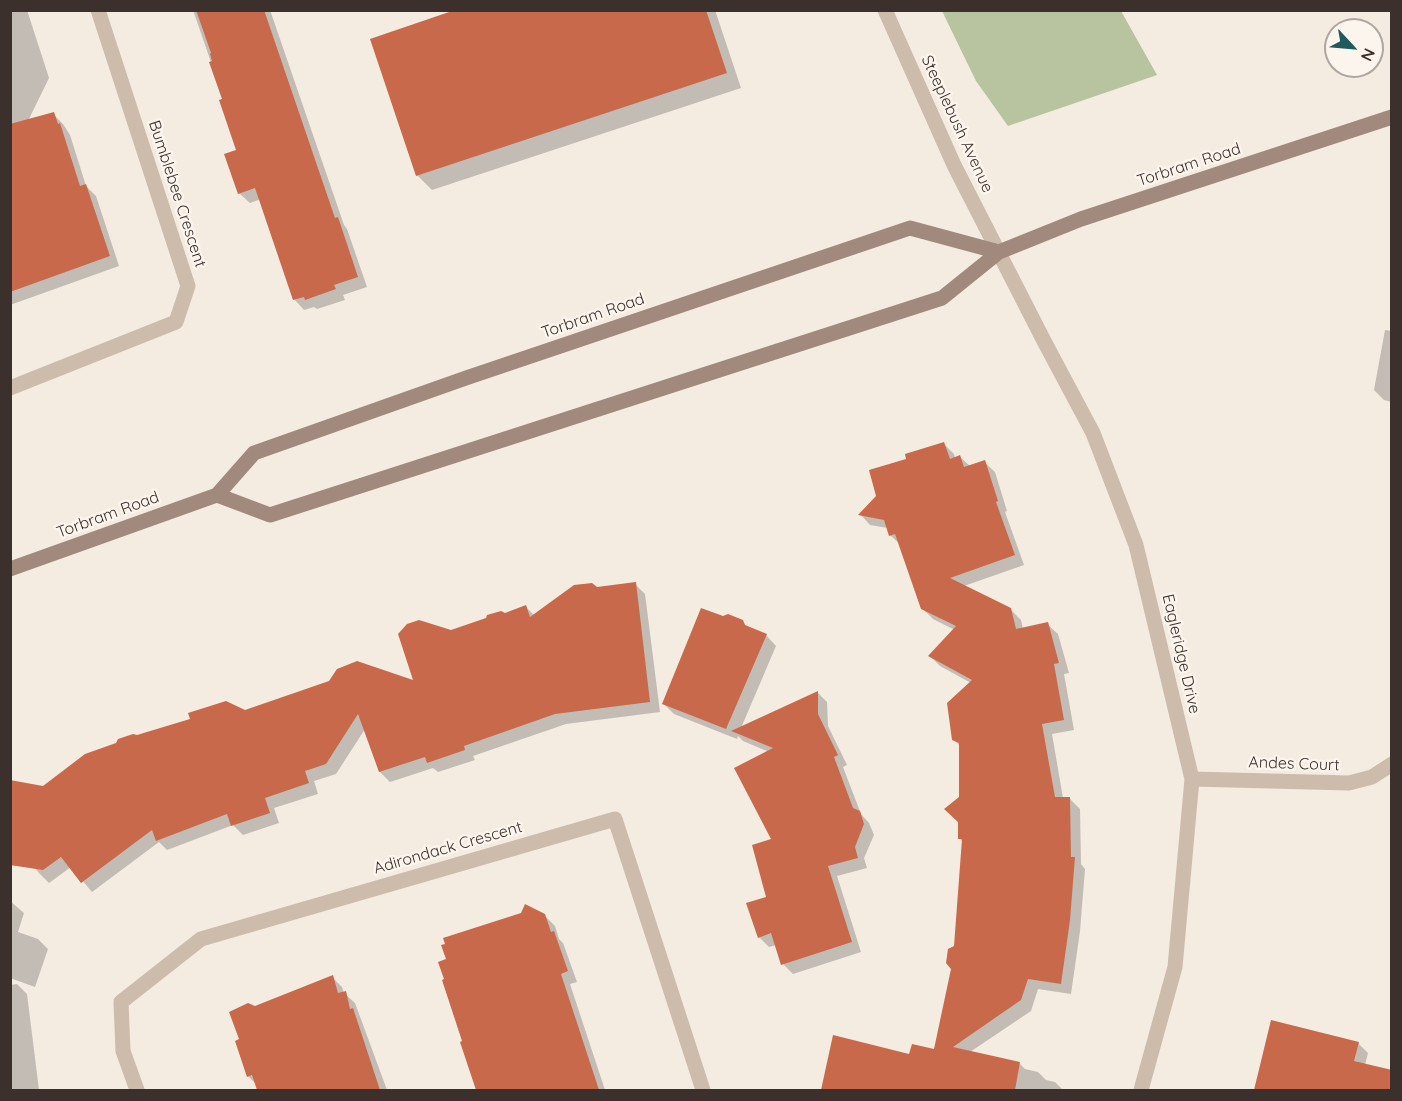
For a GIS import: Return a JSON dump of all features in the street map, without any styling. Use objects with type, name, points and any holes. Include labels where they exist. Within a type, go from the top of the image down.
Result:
[{"type":"main road","name":"Torbram Road","points":[[217,495],[270,515],[942,298],[999,252],[1081,219],[1392,117]]},
{"type":"main road","name":"Torbram Road","points":[[10,569],[217,495],[254,453],[466,378],[910,228],[999,252]]},
{"type":"street","name":"Bumblebee Crescent","points":[[10,388],[176,322],[188,286],[98,10]]},
{"type":"street","name":"Steeplebush Avenue","points":[[885,10],[954,165],[999,252]]},
{"type":"street","name":"Eagleridge Drive","points":[[999,252],[1093,433],[1136,545],[1192,778],[1175,967],[1141,1090]]},
{"type":"street","name":"Andes Court","points":[[1192,778],[1348,783],[1372,777],[1392,764]]},
{"type":"street","name":"Adirondack Crescent","points":[[137,1090],[123,1051],[121,1002],[201,939],[615,819],[703,1090]]},
{"type":"green space","points":[[942,11],[1121,11],[1157,75],[1008,126],[976,81]]},
{"type":"building","points":[[196,10],[264,10],[335,218],[338,217],[358,277],[334,285],[336,289],[305,300],[304,297],[293,300],[255,188],[238,194],[224,154],[236,150],[209,62],[212,61],[211,53]]},
{"type":"building","points":[[455,10],[706,10],[727,73],[416,176],[370,39]]},
{"type":"building","points":[[54,112],[58,124],[60,123],[80,186],[86,184],[110,256],[10,292],[10,124]]},
{"type":"building","points":[[944,442],[950,459],[960,455],[964,467],[985,460],[998,501],[996,502],[1015,555],[950,578],[1011,608],[1016,629],[1048,622],[1059,663],[1054,664],[1064,720],[1042,724],[1055,797],[1070,797],[1071,857],[1075,857],[1070,920],[1061,984],[1028,979],[1021,1000],[953,1047],[1020,1062],[1015,1090],[821,1090],[833,1035],[909,1054],[912,1044],[934,1049],[951,969],[946,963],[948,949],[954,946],[962,839],[958,839],[958,822],[944,809],[959,797],[959,743],[952,740],[947,703],[972,680],[928,656],[956,626],[921,609],[895,534],[889,536],[884,520],[858,515],[876,496],[869,470],[906,459],[905,454]]},
{"type":"building","points":[[636,582],[650,702],[555,714],[464,746],[465,750],[427,763],[425,757],[379,772],[358,714],[326,764],[305,771],[309,783],[265,798],[270,813],[231,826],[227,814],[156,841],[152,830],[81,883],[61,857],[43,870],[10,865],[10,780],[43,786],[85,754],[116,743],[118,739],[190,719],[188,713],[226,701],[245,710],[329,681],[337,669],[357,661],[413,680],[398,634],[407,624],[419,620],[451,630],[486,618],[487,615],[501,611],[505,613],[526,605],[530,617],[574,585],[592,583],[597,587]]},
{"type":"building","points":[[701,608],[723,616],[728,614],[743,620],[745,625],[767,634],[726,729],[662,704]]},
{"type":"building","points":[[818,691],[818,714],[838,755],[834,757],[853,808],[860,811],[864,824],[855,847],[858,858],[828,866],[852,942],[781,965],[771,933],[758,938],[746,903],[766,897],[752,845],[771,839],[734,768],[773,748],[731,731]]},
{"type":"building","points":[[525,904],[545,914],[551,932],[554,931],[568,971],[561,974],[599,1090],[476,1090],[442,980],[444,979],[438,962],[446,959],[441,945],[445,944],[443,938],[521,913]]},
{"type":"building","points":[[333,975],[338,993],[346,991],[350,1009],[353,1008],[380,1090],[257,1090],[252,1075],[247,1077],[235,1041],[239,1039],[229,1012],[248,1003],[255,1006]]},
{"type":"building","points":[[1271,1020],[1359,1042],[1354,1061],[1392,1070],[1392,1090],[1254,1090]]}]
